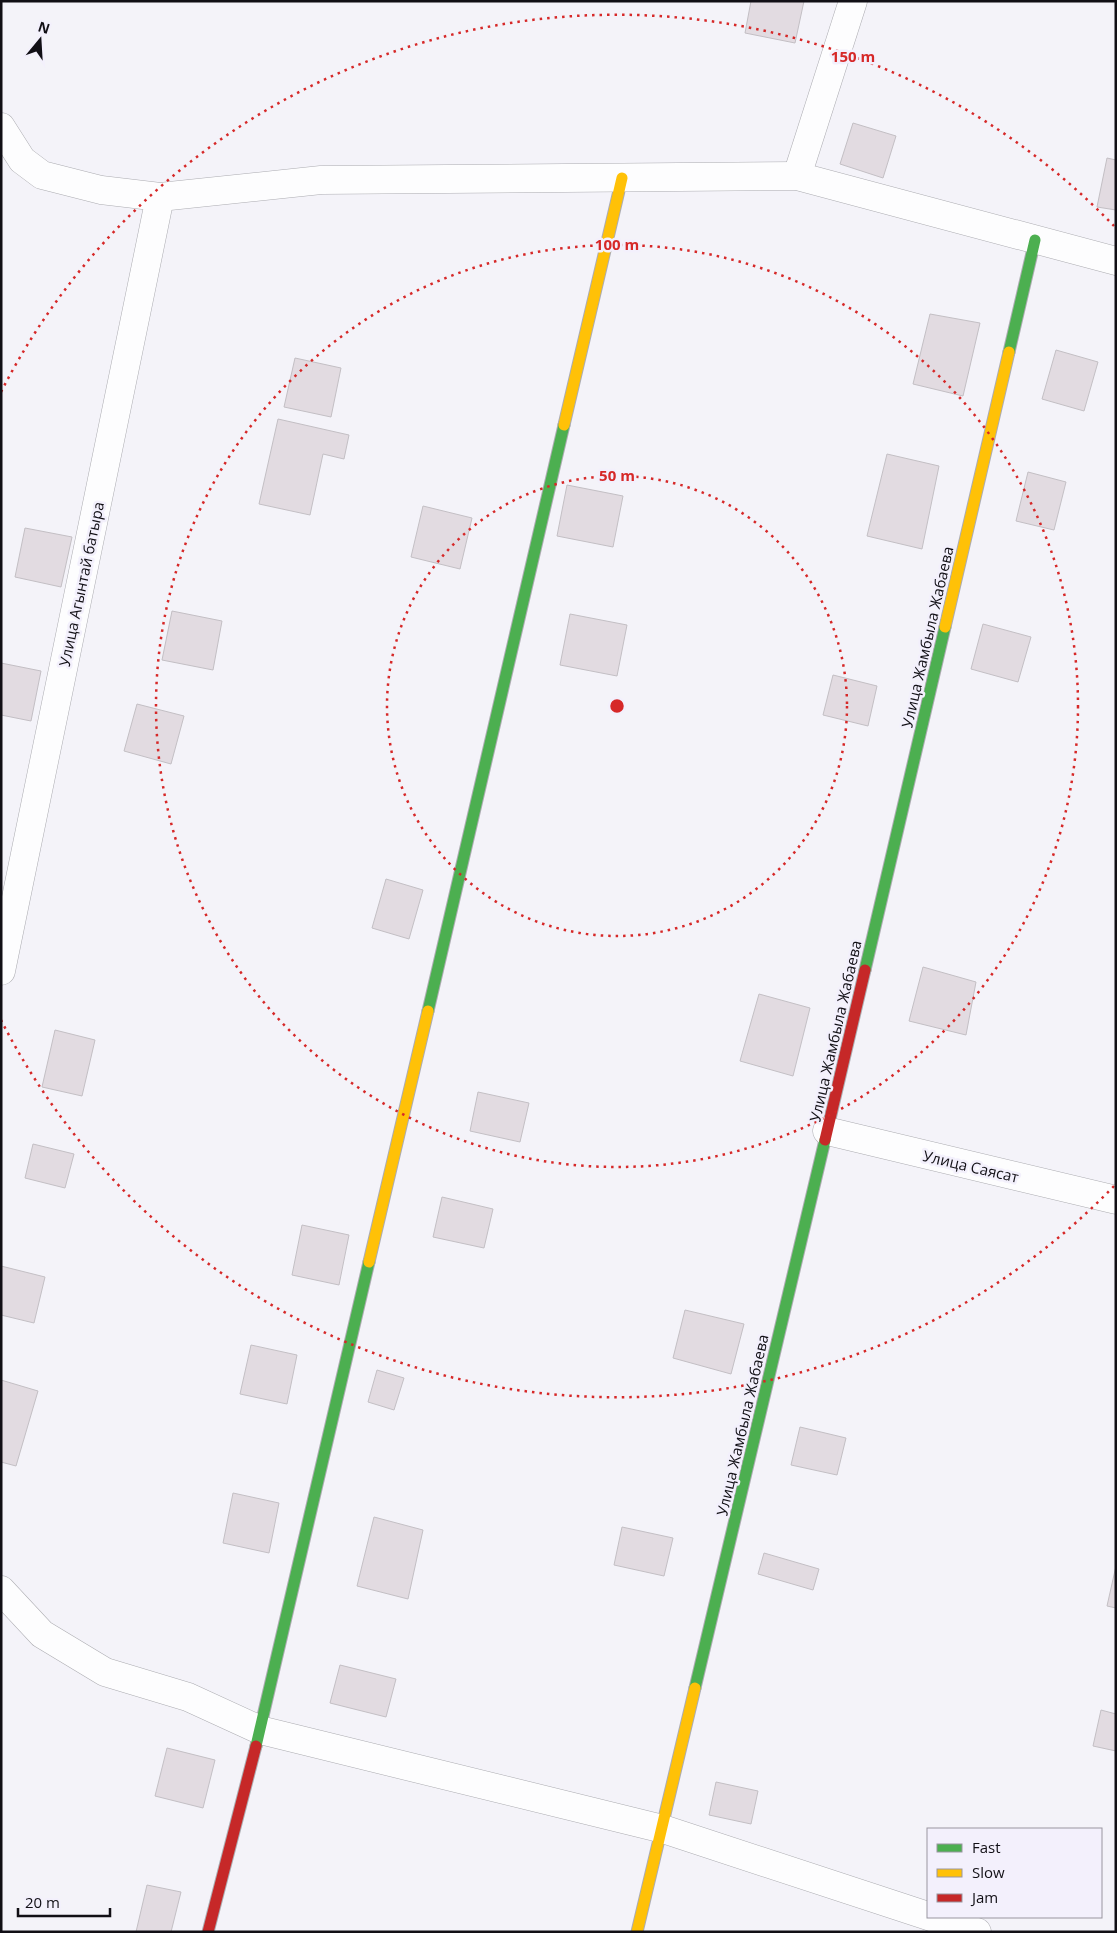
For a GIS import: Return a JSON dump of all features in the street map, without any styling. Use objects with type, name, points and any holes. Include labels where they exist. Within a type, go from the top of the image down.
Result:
[{"type":"street","points":[[797,176],[853,1]]},
{"type":"street","points":[[1,127],[22,160],[42,175],[101,190],[160,197],[321,180],[797,176],[1116,261]]},
{"type":"street","points":[[208,1932],[260,1730],[622,178]]},
{"type":"street","name":"Улица Агынтай батыра","points":[[1,971],[160,197]]},
{"type":"street","name":"Улица Жамбыла Жабаева","points":[[637,1932],[1035,240]]},
{"type":"street","name":"Улица Саясат","points":[[826,1131],[1116,1200]]},
{"type":"street","points":[[1,1590],[42,1634],[105,1672],[188,1697],[260,1730],[662,1829],[927,1915]]},
{"type":"street","points":[[936,1918],[977,1932]]},
{"type":"building","points":[[751,1],[804,1],[795,43],[745,33]]},
{"type":"building","points":[[853,123],[896,136],[883,178],[840,164]]},
{"type":"building","points":[[1107,158],[1116,160],[1116,210],[1097,207]]},
{"type":"building","points":[[930,314],[980,323],[963,396],[913,384]]},
{"type":"building","points":[[1056,350],[1098,362],[1084,411],[1042,399]]},
{"type":"building","points":[[295,358],[341,368],[331,417],[284,407]]},
{"type":"building","points":[[278,419],[349,435],[344,459],[323,454],[310,515],[259,504]]},
{"type":"building","points":[[887,454],[939,466],[922,549],[867,536]]},
{"type":"building","points":[[1028,472],[1066,482],[1054,530],[1016,521]]},
{"type":"building","points":[[567,485],[623,496],[613,547],[557,536]]},
{"type":"building","points":[[423,506],[472,518],[460,569],[411,557]]},
{"type":"building","points":[[25,528],[72,537],[61,587],[15,577]]},
{"type":"building","points":[[172,611],[222,621],[213,670],[162,660]]},
{"type":"building","points":[[570,614],[627,625],[617,676],[560,665]]},
{"type":"building","points":[[983,624],[1031,637],[1018,682],[971,669]]},
{"type":"building","points":[[1,663],[41,671],[31,721],[1,715]]},
{"type":"building","points":[[833,675],[877,686],[868,726],[823,715]]},
{"type":"building","points":[[137,704],[184,716],[171,764],[124,751]]},
{"type":"building","points":[[386,879],[423,890],[409,939],[372,928]]},
{"type":"building","points":[[923,967],[976,982],[966,1035],[909,1021]]},
{"type":"building","points":[[759,994],[810,1008],[793,1076],[740,1061]]},
{"type":"building","points":[[55,1030],[95,1040],[82,1096],[42,1087]]},
{"type":"building","points":[[478,1092],[529,1103],[520,1142],[470,1131]]},
{"type":"building","points":[[33,1144],[74,1154],[65,1188],[25,1178]]},
{"type":"building","points":[[442,1197],[493,1209],[484,1248],[433,1237]]},
{"type":"building","points":[[302,1225],[349,1235],[339,1285],[292,1275]]},
{"type":"building","points":[[1,1266],[45,1277],[34,1323],[1,1315]]},
{"type":"building","points":[[685,1310],[744,1324],[731,1374],[673,1358]]},
{"type":"building","points":[[251,1345],[297,1355],[287,1404],[240,1394]]},
{"type":"building","points":[[377,1370],[404,1378],[394,1410],[368,1402]]},
{"type":"building","points":[[1,1380],[38,1391],[16,1466],[1,1462]]},
{"type":"building","points":[[800,1427],[846,1438],[837,1475],[791,1465]]},
{"type":"building","points":[[233,1493],[279,1503],[269,1553],[223,1543]]},
{"type":"building","points":[[374,1517],[423,1530],[408,1599],[357,1586]]},
{"type":"building","points":[[622,1527],[673,1538],[664,1576],[614,1565]]},
{"type":"building","points":[[764,1553],[819,1569],[813,1590],[758,1574]]},
{"type":"building","points":[[1116,1566],[1116,1608],[1107,1606]]},
{"type":"building","points":[[340,1665],[396,1679],[386,1717],[330,1703]]},
{"type":"building","points":[[1101,1710],[1116,1714],[1116,1751],[1093,1746]]},
{"type":"building","points":[[167,1748],[215,1760],[203,1808],[155,1796]]},
{"type":"building","points":[[716,1782],[758,1791],[751,1824],[709,1815]]},
{"type":"building","points":[[147,1885],[181,1892],[171,1932],[136,1932]]},
{"type":"traffic: fast","points":[[1009,352],[1035,240]]},
{"type":"traffic: fast","points":[[428,1011],[564,425]]},
{"type":"traffic: fast","points":[[865,970],[945,627]]},
{"type":"traffic: fast","points":[[695,1688],[825,1140]]},
{"type":"traffic: fast","points":[[256,1746],[369,1262]]},
{"type":"traffic: slow","points":[[564,425],[622,178]]},
{"type":"traffic: slow","points":[[945,627],[1009,352]]},
{"type":"traffic: slow","points":[[369,1262],[428,1011]]},
{"type":"traffic: slow","points":[[637,1932],[695,1688]]},
{"type":"traffic: jam","points":[[825,1140],[865,970]]},
{"type":"traffic: jam","points":[[208,1932],[256,1746]]}]
